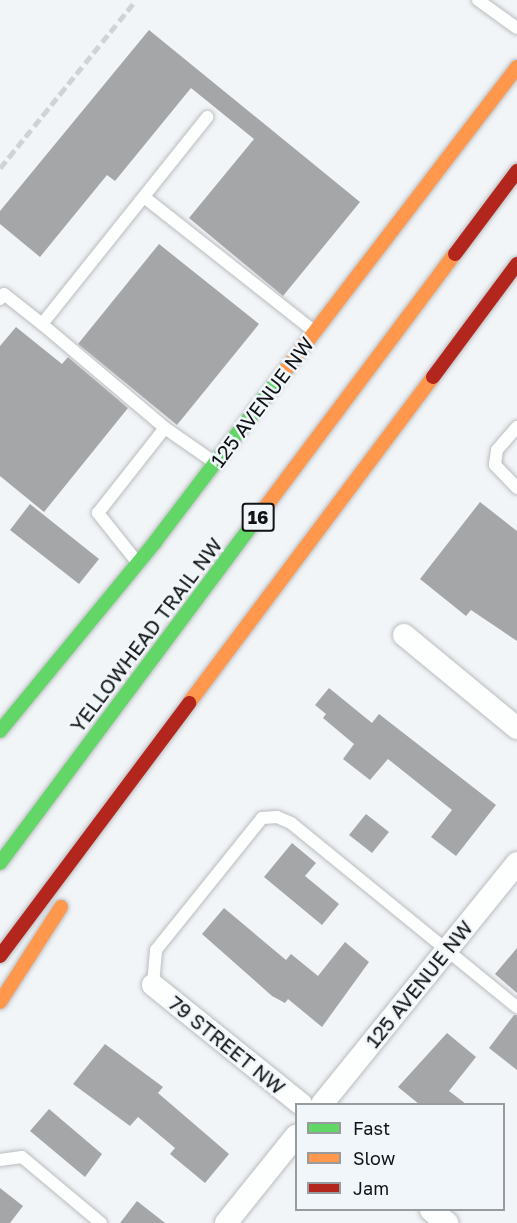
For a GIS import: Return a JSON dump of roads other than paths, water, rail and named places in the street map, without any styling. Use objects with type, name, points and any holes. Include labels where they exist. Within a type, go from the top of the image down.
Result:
[{"type":"main road","name":"125 AVENUE NW","points":[[0,731],[215,463],[517,67]]},
{"type":"main road","name":"YELLOWHEAD TRAIL NW","points":[[0,863],[517,171]]},
{"type":"main road","points":[[0,956],[517,264]]},
{"type":"main road","points":[[96,854],[217,667]]},
{"type":"main road","points":[[0,1002],[70,893]]},
{"type":"street","points":[[404,635],[517,728]]},
{"type":"street","name":"125 AVENUE NW","points":[[323,1103],[517,862]]},
{"type":"street","name":"79 STREET NW","points":[[153,985],[300,1103]]},
{"type":"street","points":[[226,1223],[295,1138]]},
{"type":"street","points":[[433,1211],[447,1223]]},
{"type":"lane","points":[[478,0],[517,28]]},
{"type":"lane","points":[[42,324],[207,117]]},
{"type":"lane","points":[[144,196],[315,333]]},
{"type":"lane","points":[[0,299],[4,294],[165,428],[215,463]]},
{"type":"lane","points":[[517,427],[497,450],[495,465],[517,488]]},
{"type":"lane","points":[[137,563],[98,513],[165,428]]},
{"type":"lane","points":[[153,985],[156,950],[262,818],[277,817],[291,823],[517,1007]]},
{"type":"lane","points":[[0,1160],[22,1157],[101,1223]]},
{"type":"railway","points":[[0,168],[136,0]]}]
